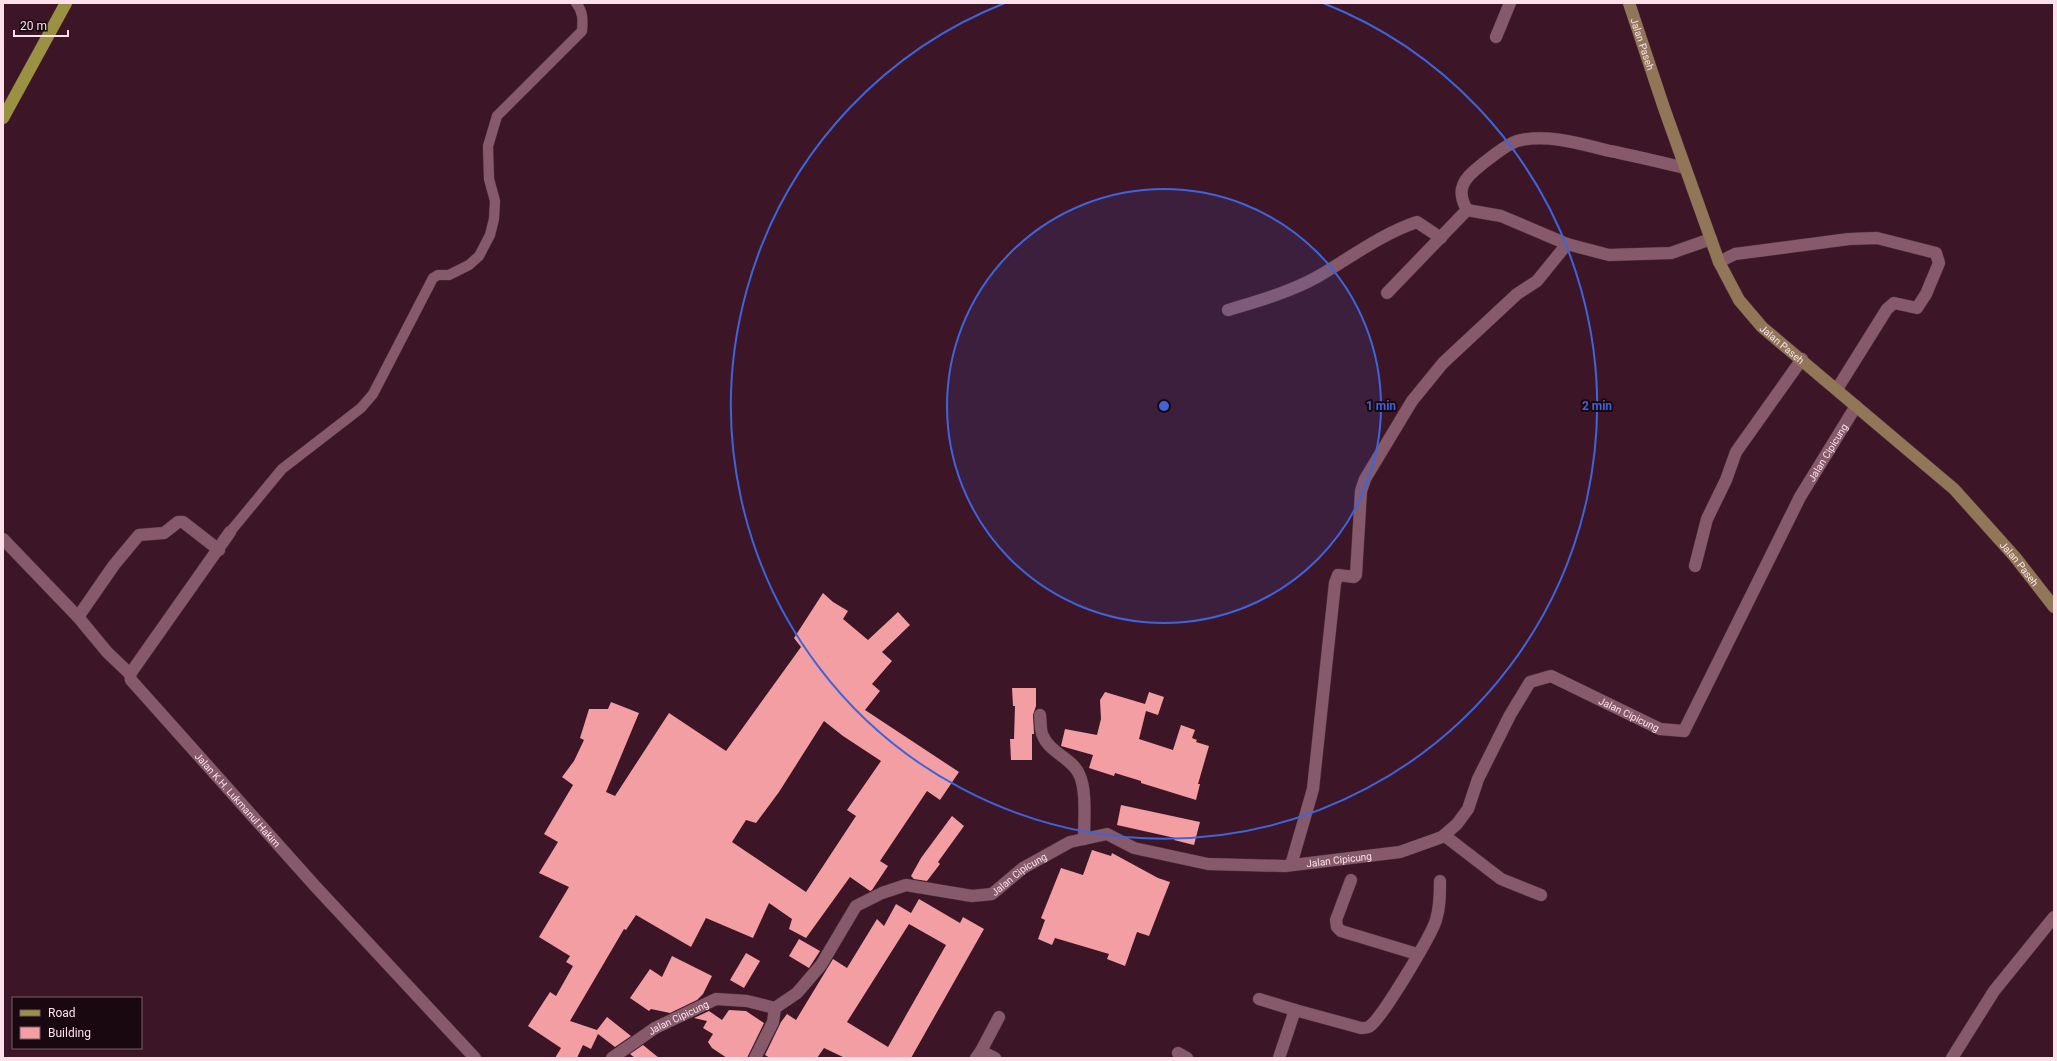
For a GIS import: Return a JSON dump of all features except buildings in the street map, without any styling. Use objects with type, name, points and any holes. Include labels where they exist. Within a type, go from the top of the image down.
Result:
[{"type":"main road","points":[[3,118],[66,3]]},
{"type":"street","points":[[1496,36],[1510,3]]},
{"type":"street","name":"Jalan Paseh","points":[[1629,3],[1685,168],[1719,262],[1739,300],[1758,322],[1954,489],[2015,557],[2054,607]]},
{"type":"street","points":[[1467,210],[1461,192],[1465,179],[1482,164],[1516,142],[1550,139],[1571,142],[1685,168]]},
{"type":"street","points":[[1387,293],[1467,210]]},
{"type":"street","points":[[1467,210],[1501,216],[1566,244],[1609,255],[1671,253],[1711,239]]},
{"type":"street","points":[[1228,310],[1274,295],[1316,278],[1398,228],[1416,222],[1441,238]]},
{"type":"street","points":[[1719,262],[1735,254],[1849,239],[1877,238],[1936,253],[1939,263],[1926,294],[1917,308],[1894,303],[1887,309],[1837,389]]},
{"type":"street","points":[[1291,865],[1313,789],[1335,582],[1338,575],[1354,577],[1356,575],[1361,491],[1365,479],[1412,401],[1443,363],[1517,294],[1537,281],[1566,244]]},
{"type":"street","points":[[1695,566],[1707,519],[1726,480],[1736,452],[1802,359]]},
{"type":"street","name":"Jalan Cipicung","points":[[612,1058],[655,1028],[716,999],[747,1001],[775,1008],[797,993],[821,965],[856,906],[882,893],[906,886],[972,896],[992,894],[1023,868],[1070,842],[1107,834],[1134,848],[1208,864],[1291,865],[1400,852],[1444,836],[1457,824],[1468,809],[1478,779],[1510,715],[1530,682],[1552,676],[1660,729],[1684,731],[1800,497],[1856,406]]},
{"type":"street","points":[[78,617],[114,565],[139,535],[164,533],[178,522],[183,522],[219,550]]},
{"type":"street","points":[[130,674],[219,550],[230,532]]},
{"type":"street","name":"Jalan K.H. Lukmanul Hakim","points":[[3,539],[78,617],[106,652],[130,674],[131,680],[315,886],[475,1058]]},
{"type":"street","points":[[1040,715],[1043,736],[1048,744],[1073,765],[1080,775],[1083,791],[1084,839]]},
{"type":"street","points":[[1444,836],[1501,879],[1541,895]]},
{"type":"street","points":[[1352,880],[1336,920],[1337,928],[1341,931],[1417,954]]},
{"type":"street","points":[[1259,999],[1350,1026],[1361,1028],[1369,1027],[1400,984],[1436,920],[1440,903],[1440,881]]},
{"type":"street","points":[[1952,1058],[1994,991],[2054,917]]},
{"type":"street","points":[[755,1058],[773,1022],[775,1008]]},
{"type":"street","points":[[1279,1058],[1295,1010]]},
{"type":"street","points":[[995,1058],[979,1054],[998,1017]]},
{"type":"lane","points":[[230,532],[282,469],[361,408],[373,394],[433,278],[458,271],[478,256],[490,235],[494,220],[494,201],[489,179],[488,146],[492,126],[497,116],[582,31],[584,20],[576,3]]}]
